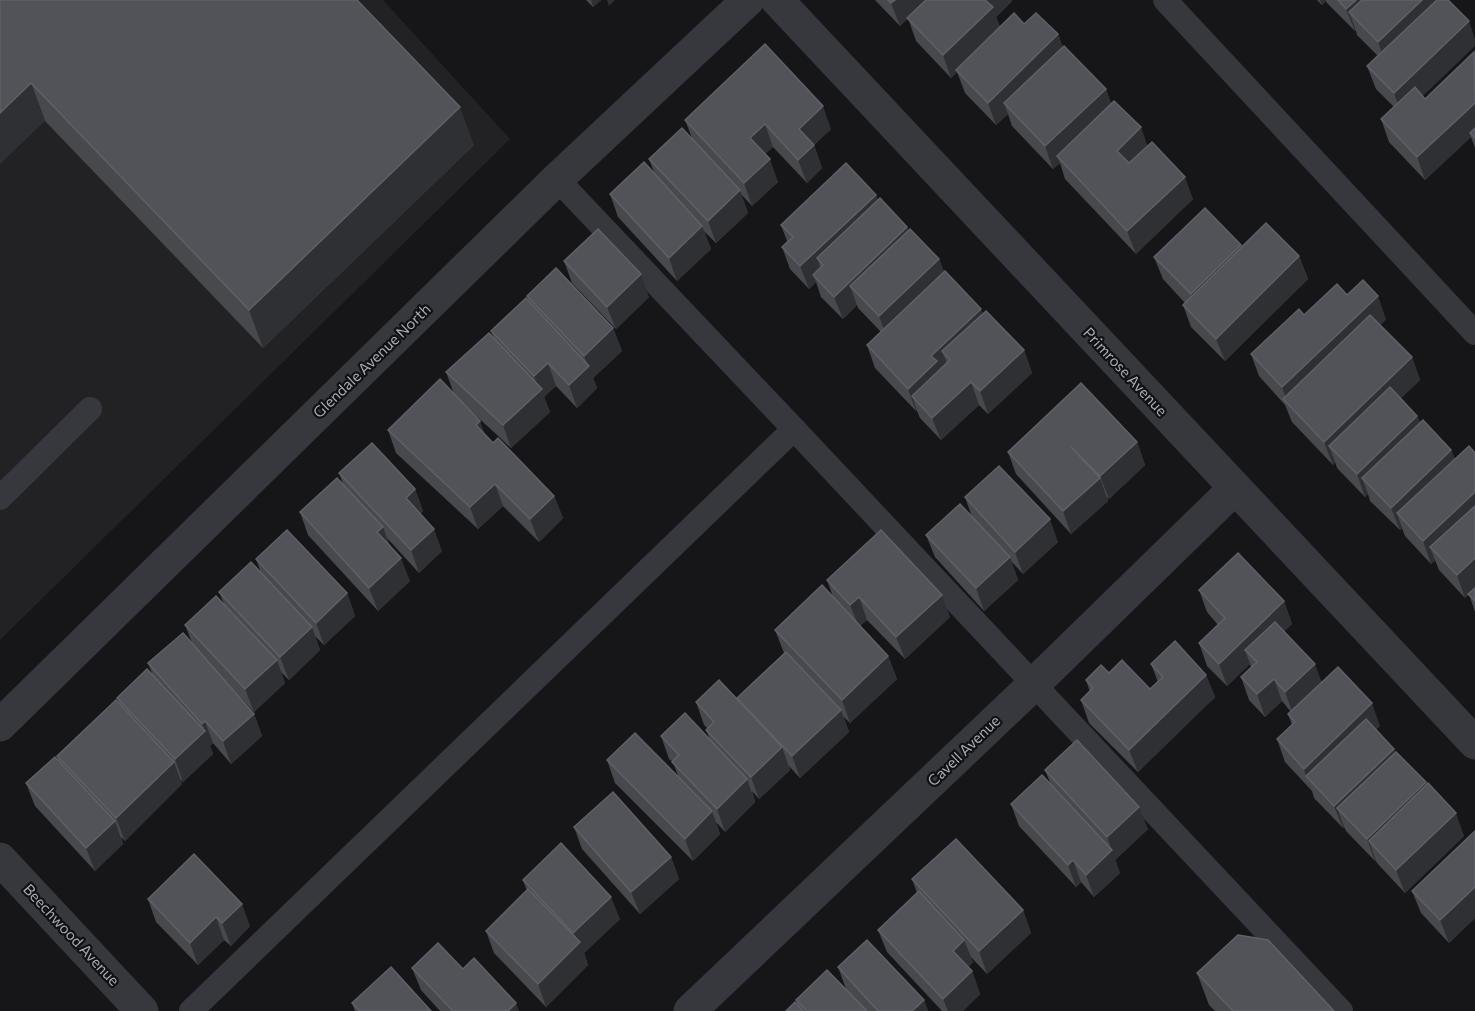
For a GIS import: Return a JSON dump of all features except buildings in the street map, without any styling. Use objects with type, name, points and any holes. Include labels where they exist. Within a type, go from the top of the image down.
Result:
[{"type":"street","name":"Glendale Avenue North","points":[[0,725],[557,179],[748,0]]},
{"type":"street","name":"Primrose Avenue","points":[[777,0],[1475,743]]},
{"type":"street","name":"Cavell Avenue","points":[[690,1011],[1033,685],[1234,489]]},
{"type":"street","name":"Beechwood Avenue","points":[[0,859],[142,1011]]},
{"type":"lane","points":[[1165,0],[1475,333]]},
{"type":"lane","points":[[557,179],[1341,1011]]},
{"type":"lane","points":[[0,498],[90,409]]},
{"type":"lane","points":[[191,1011],[794,429]]},
{"type":"shaded area","points":[[0,0],[383,0],[510,139],[0,640]]}]
